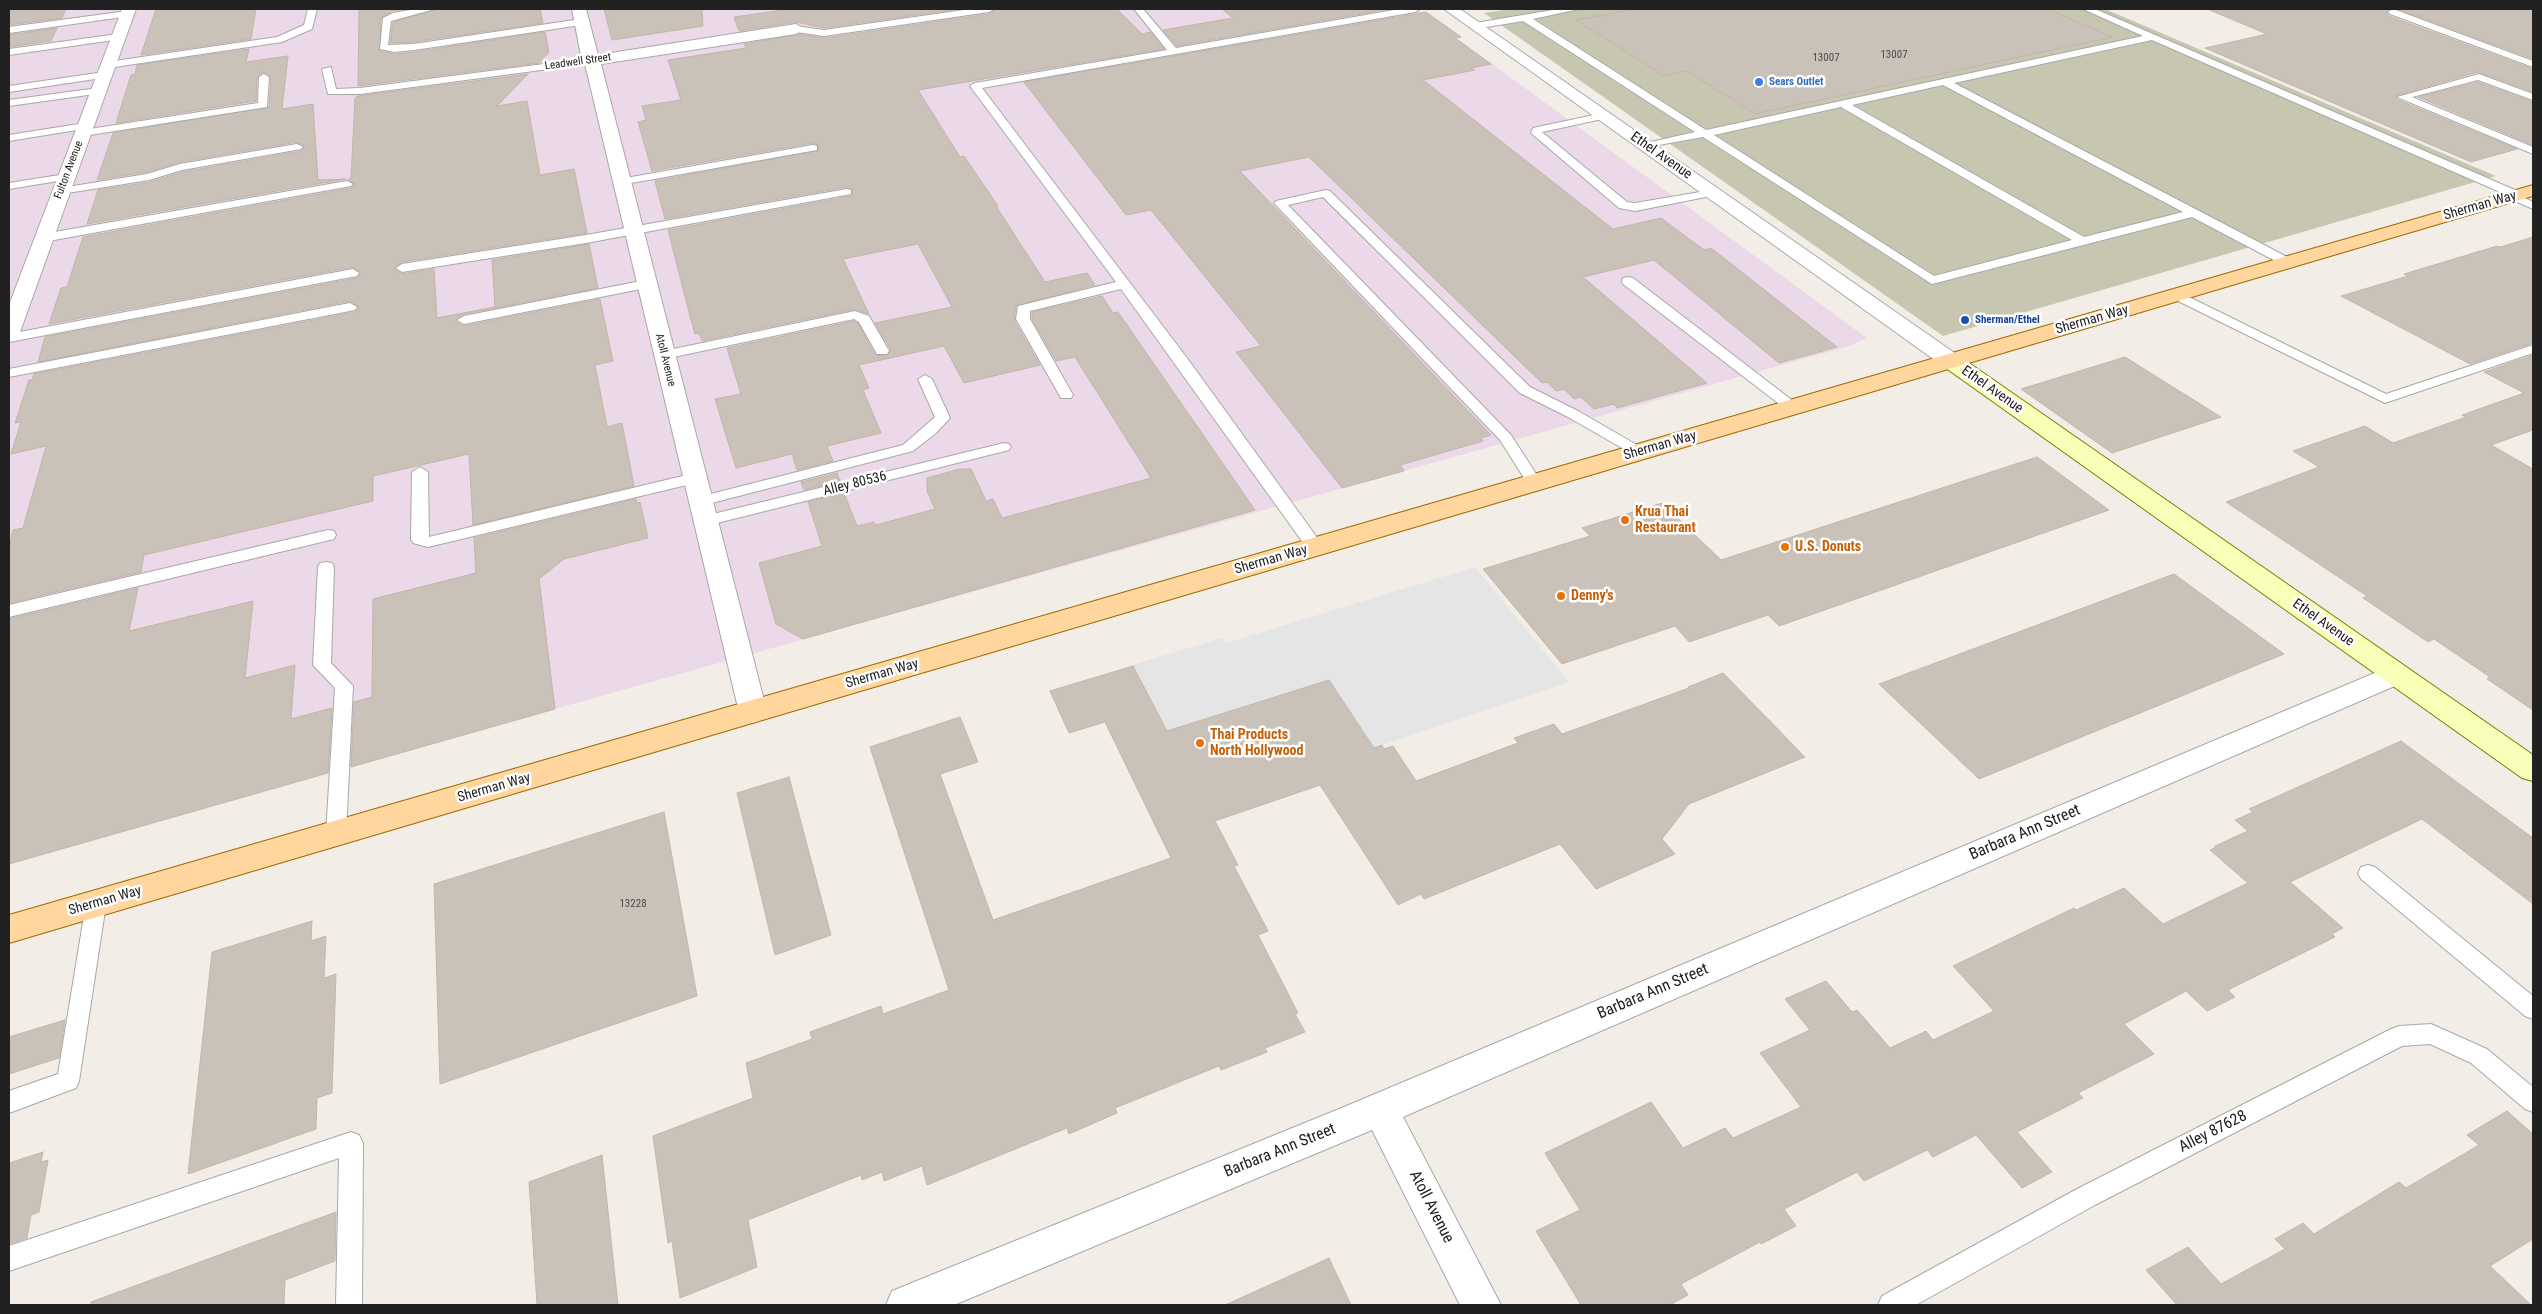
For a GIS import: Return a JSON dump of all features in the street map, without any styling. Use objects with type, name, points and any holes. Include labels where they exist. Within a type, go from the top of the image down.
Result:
[{"type":"main road","name":"Sherman Way","points":[[9,930],[2521,194]]},
{"type":"street","name":"Ethel Avenue","points":[[1451,9],[2533,770]]},
{"type":"street","name":"Fulton Avenue","points":[[9,332],[128,12]]},
{"type":"street","name":"Atoll Avenue","points":[[580,16],[753,712]]},
{"type":"street","name":"Leadwell Street","points":[[590,61],[796,29]]},
{"type":"street","name":"Barbara Ann Street","points":[[906,1305],[1380,1109],[2396,674]]},
{"type":"street","name":"Atoll Avenue","points":[[1380,1109],[1481,1305]]},
{"type":"lane","points":[[9,103],[104,77],[279,40],[309,27],[312,9]]},
{"type":"lane","points":[[430,9],[396,15],[386,20],[383,47],[394,49],[414,47],[580,16]]},
{"type":"lane","points":[[796,29],[824,33],[989,9]]},
{"type":"lane","points":[[1138,9],[1173,51]]},
{"type":"lane","points":[[1315,547],[1124,284],[975,86],[1415,9]]},
{"type":"lane","points":[[1475,26],[1574,9]]},
{"type":"lane","points":[[2088,9],[2521,194],[2533,206]]},
{"type":"lane","points":[[9,30],[128,12]]},
{"type":"lane","points":[[2394,12],[2533,64]]},
{"type":"lane","points":[[1524,17],[1932,280],[2192,213]]},
{"type":"lane","points":[[9,52],[118,37]]},
{"type":"lane","points":[[1646,146],[2153,37]]},
{"type":"lane","name":"Leadwell Street","points":[[327,69],[332,92],[360,91],[590,61]]},
{"type":"lane","points":[[9,90],[104,77]]},
{"type":"lane","points":[[9,138],[84,130],[263,105],[264,77]]},
{"type":"lane","points":[[2533,97],[2479,77],[2402,97],[2533,151]]},
{"type":"lane","points":[[1944,82],[2287,262]]},
{"type":"lane","points":[[1843,104],[2082,241]]},
{"type":"lane","points":[[1603,116],[1537,130],[1536,133],[1623,205],[1635,207],[1712,193]]},
{"type":"lane","points":[[9,186],[64,184],[149,177],[180,167],[297,147]]},
{"type":"lane","points":[[620,182],[813,148]]},
{"type":"lane","points":[[43,238],[347,184]]},
{"type":"lane","points":[[402,268],[632,231],[847,192]]},
{"type":"lane","points":[[1534,483],[1506,438],[1280,203],[1326,193],[1525,390],[1573,414],[1639,452]]},
{"type":"lane","points":[[9,338],[353,273]]},
{"type":"lane","points":[[1628,281],[1792,407]]},
{"type":"lane","points":[[464,320],[646,284]]},
{"type":"lane","points":[[1066,396],[1023,319],[1023,309],[1124,284]]},
{"type":"lane","points":[[2177,295],[2385,399],[2533,349]]},
{"type":"lane","points":[[9,373],[350,307]]},
{"type":"lane","points":[[664,355],[855,315],[864,319],[882,351]]},
{"type":"lane","points":[[703,511],[908,448],[943,418],[925,379]]},
{"type":"lane","name":"Alley 80536","points":[[703,511],[1004,447]]},
{"type":"lane","points":[[420,472],[419,539],[428,542],[695,478]]},
{"type":"lane","points":[[9,611],[328,535]]},
{"type":"lane","points":[[326,568],[322,665],[344,686],[336,834]]},
{"type":"lane","points":[[2368,873],[2533,1009]]},
{"type":"lane","points":[[9,1102],[68,1081],[96,904]]},
{"type":"lane","name":"Alley 87628","points":[[1891,1305],[2086,1197],[2398,1036],[2431,1034],[2479,1056],[2533,1101]]},
{"type":"lane","points":[[9,1259],[350,1143],[349,1305]]},
{"type":"shaded area","points":[[9,9],[1417,9],[1867,338],[1846,347],[9,862]]},
{"type":"shaded area","points":[[1511,9],[2105,9],[2496,176],[1943,336],[1484,13]]},
{"type":"shaded area","points":[[1475,567],[1569,682],[1374,748],[1329,680],[1167,732],[1132,665],[1222,638],[1226,643]]},
{"type":"building","points":[[9,9],[66,9],[62,18],[9,25]]},
{"type":"building","points":[[156,9],[256,9],[251,39],[141,55]]},
{"type":"building","points":[[359,9],[406,9],[392,11],[381,18],[380,51],[394,54],[414,52],[545,32],[549,52],[539,63],[358,86]]},
{"type":"building","points":[[437,9],[540,9],[543,23],[414,42],[390,43],[393,22]]},
{"type":"building","points":[[604,9],[702,9],[703,26],[612,40]]},
{"type":"building","points":[[791,9],[959,9],[824,28],[796,22],[739,31],[734,17]]},
{"type":"building","points":[[996,9],[1117,9],[1142,34],[1150,32],[1164,49],[918,90],[960,157],[964,156],[998,206],[996,206],[1045,282],[1087,273],[1095,285],[1016,306],[1014,320],[1040,365],[964,383],[944,346],[859,365],[869,388],[863,390],[881,433],[827,446],[833,461],[797,470],[792,454],[736,468],[715,399],[741,394],[727,348],[854,321],[858,323],[875,355],[887,356],[891,350],[875,323],[952,307],[918,244],[843,259],[869,314],[855,309],[702,341],[699,333],[695,334],[668,230],[851,196],[853,190],[847,187],[665,219],[655,181],[819,150],[818,145],[813,143],[652,171],[638,122],[646,120],[642,106],[681,100],[668,60],[746,48],[744,44],[799,34],[824,38],[989,14]]},
{"type":"building","points":[[1222,9],[1389,9],[1177,46],[1163,30],[1233,18]]},
{"type":"building","points":[[1636,9],[2048,9],[2112,37],[1755,114],[1687,71],[1664,76],[1576,20]]},
{"type":"building","points":[[2207,9],[2390,9],[2386,12],[2389,16],[2533,69],[2533,92],[2478,72],[2395,96],[2396,99],[2517,149],[2471,162],[2205,48],[2267,34]]},
{"type":"building","points":[[2398,9],[2533,9],[2533,59]]},
{"type":"building","points":[[1426,12],[1461,37],[1455,38],[1491,64],[1471,68],[1475,70],[1423,80],[1613,229],[1661,218],[1704,250],[1711,248],[1837,347],[1779,363],[1654,260],[1583,277],[1707,383],[1617,408],[1614,404],[1594,409],[1581,397],[1574,399],[1564,389],[1556,391],[1547,382],[1542,383],[1309,157],[1240,171],[1491,435],[1481,438],[1483,441],[1400,465],[1404,471],[1342,488],[1236,352],[1261,346],[1151,210],[1126,215],[1024,82]]},
{"type":"building","points":[[57,28],[51,41],[9,47],[9,35]]},
{"type":"building","points":[[249,49],[246,62],[288,56],[282,109],[313,104],[318,180],[346,179],[87,224],[98,190],[150,182],[182,172],[301,151],[304,148],[304,145],[297,142],[180,162],[147,172],[97,180],[113,133],[269,107],[271,77],[263,72],[257,77],[256,101],[116,123],[131,75],[135,74],[137,65]]},
{"type":"building","points":[[528,74],[497,106],[527,101],[540,175],[574,169],[587,233],[402,262],[394,269],[402,274],[434,269],[437,318],[495,307],[492,260],[589,244],[598,288],[464,314],[455,321],[464,326],[600,299],[613,361],[595,365],[607,427],[622,423],[634,486],[473,525],[469,454],[373,476],[373,501],[144,555],[141,572],[9,603],[9,547],[13,530],[23,528],[46,446],[11,454],[21,422],[15,423],[29,380],[32,380],[34,374],[355,312],[359,308],[350,301],[38,362],[45,337],[357,278],[361,273],[353,267],[49,324],[61,288],[67,287],[83,237],[351,188],[355,184],[348,179],[351,179],[355,98],[357,96]]},
{"type":"building","points":[[2478,82],[2533,102],[2533,145],[2418,97]]},
{"type":"building","points":[[2533,237],[2533,343],[2470,364],[2341,296],[2408,276],[2404,274]]},
{"type":"building","points":[[1102,296],[1113,313],[1118,312],[1255,510],[803,639],[776,624],[759,563],[822,546],[808,502],[844,493],[857,526],[874,522],[876,525],[935,509],[927,491],[927,478],[960,469],[971,469],[986,501],[993,499],[1002,518],[1151,478],[1075,357],[1056,361],[1032,319],[1032,312]]},
{"type":"building","points":[[2533,355],[2533,430],[2491,445],[2533,469],[2533,710],[2487,679],[2490,677],[2434,639],[2428,642],[2363,598],[2367,596],[2226,502],[2319,467],[2293,451],[2365,426],[2393,443],[2466,417],[2462,415],[2524,393],[2484,372]]},
{"type":"building","points":[[2125,357],[2221,417],[2112,453],[2021,389]]},
{"type":"building","points":[[2037,457],[2109,510],[1779,626],[1768,615],[1689,642],[1675,626],[1562,664],[1483,569],[1590,536],[1582,528],[1662,503],[1721,560]]},
{"type":"building","points":[[837,473],[840,481],[804,490],[801,482]]},
{"type":"building","points":[[636,499],[637,503],[640,502],[648,538],[564,559],[539,579],[555,709],[351,767],[354,702],[372,697],[373,599],[476,573],[474,538]]},
{"type":"building","points":[[2174,574],[2284,654],[1979,779],[1879,684]]},
{"type":"building","points":[[138,588],[129,631],[253,601],[245,678],[295,665],[291,719],[332,708],[328,773],[9,864],[9,619]]},
{"type":"building","points":[[1133,666],[1167,731],[1329,680],[1374,748],[1382,745],[1384,749],[1393,746],[1416,781],[1518,743],[1514,738],[1554,724],[1562,734],[1689,688],[1723,673],[1805,757],[1689,804],[1662,839],[1675,854],[1596,889],[1560,844],[1424,899],[1421,894],[1398,905],[1320,785],[1215,821],[1238,865],[1234,866],[1268,931],[1258,935],[1298,1013],[1295,1014],[1305,1032],[1265,1048],[1267,1052],[1221,1070],[1219,1066],[1115,1108],[1117,1113],[1069,1134],[1067,1128],[927,1185],[922,1166],[884,1181],[882,1172],[862,1180],[861,1175],[748,1220],[757,1267],[680,1298],[672,1241],[668,1243],[653,1136],[753,1098],[746,1063],[812,1039],[810,1032],[881,1006],[883,1014],[949,990],[870,747],[960,717],[978,762],[940,774],[993,920],[1171,858],[1105,722],[1069,733],[1050,691]]},
{"type":"building","points":[[2401,741],[2533,838],[2533,904],[2422,819],[2290,882],[2343,928],[2332,934],[2335,937],[2228,990],[2235,997],[2207,1011],[2186,991],[2124,1024],[2154,1054],[2078,1093],[2083,1098],[2017,1132],[2052,1172],[2022,1188],[1976,1135],[1933,1157],[1927,1150],[1864,1181],[1857,1172],[1784,1209],[1796,1226],[1761,1244],[1760,1242],[1681,1284],[1688,1295],[1670,1305],[1581,1305],[1536,1231],[1580,1210],[1545,1153],[1651,1102],[1683,1148],[1725,1128],[1733,1138],[1801,1107],[1760,1053],[1810,1030],[1785,999],[1826,981],[1852,1012],[1857,1010],[1890,1048],[1926,1031],[1933,1040],[1994,1011],[1953,966],[2074,908],[2076,910],[2124,888],[2163,924],[2248,883],[2210,850],[2248,831],[2235,820],[2253,812],[2249,809]]},
{"type":"building","points":[[789,777],[831,935],[775,955],[737,793]]},
{"type":"building","points":[[664,812],[697,996],[440,1084],[434,884]]},
{"type":"building","points":[[312,921],[311,941],[326,936],[324,978],[336,974],[332,1093],[317,1098],[316,1129],[188,1174],[212,952]]},
{"type":"building","points":[[65,1020],[59,1058],[9,1074],[9,1037]]},
{"type":"building","points":[[2507,1111],[2533,1134],[2533,1239],[2490,1266],[2531,1305],[2177,1305],[2146,1270],[2188,1247],[2221,1284],[2285,1249],[2275,1239],[2303,1223],[2314,1234],[2399,1182],[2406,1188],[2479,1145],[2467,1135]]},
{"type":"building","points":[[43,1152],[41,1162],[48,1160],[39,1212],[31,1215],[27,1238],[9,1244],[9,1163]]},
{"type":"building","points":[[602,1155],[618,1305],[537,1305],[529,1182]]},
{"type":"building","points":[[336,1212],[335,1261],[285,1280],[284,1305],[91,1305],[91,1302]]},
{"type":"building","points":[[1329,1258],[1351,1305],[1225,1305],[1316,1264]]},
{"type":"place","name":"Sears Outlet","points":[[1759,82]]},
{"type":"place","name":"Sherman/Ethel","points":[[1965,320]]},
{"type":"place","name":"Krua Thai Restaurant","points":[[1625,520]]},
{"type":"place","name":"U.S. Donuts","points":[[1785,547]]},
{"type":"place","name":"Denny's","points":[[1561,596]]},
{"type":"place","name":"Thai Products North Hollywood","points":[[1200,743]]}]
